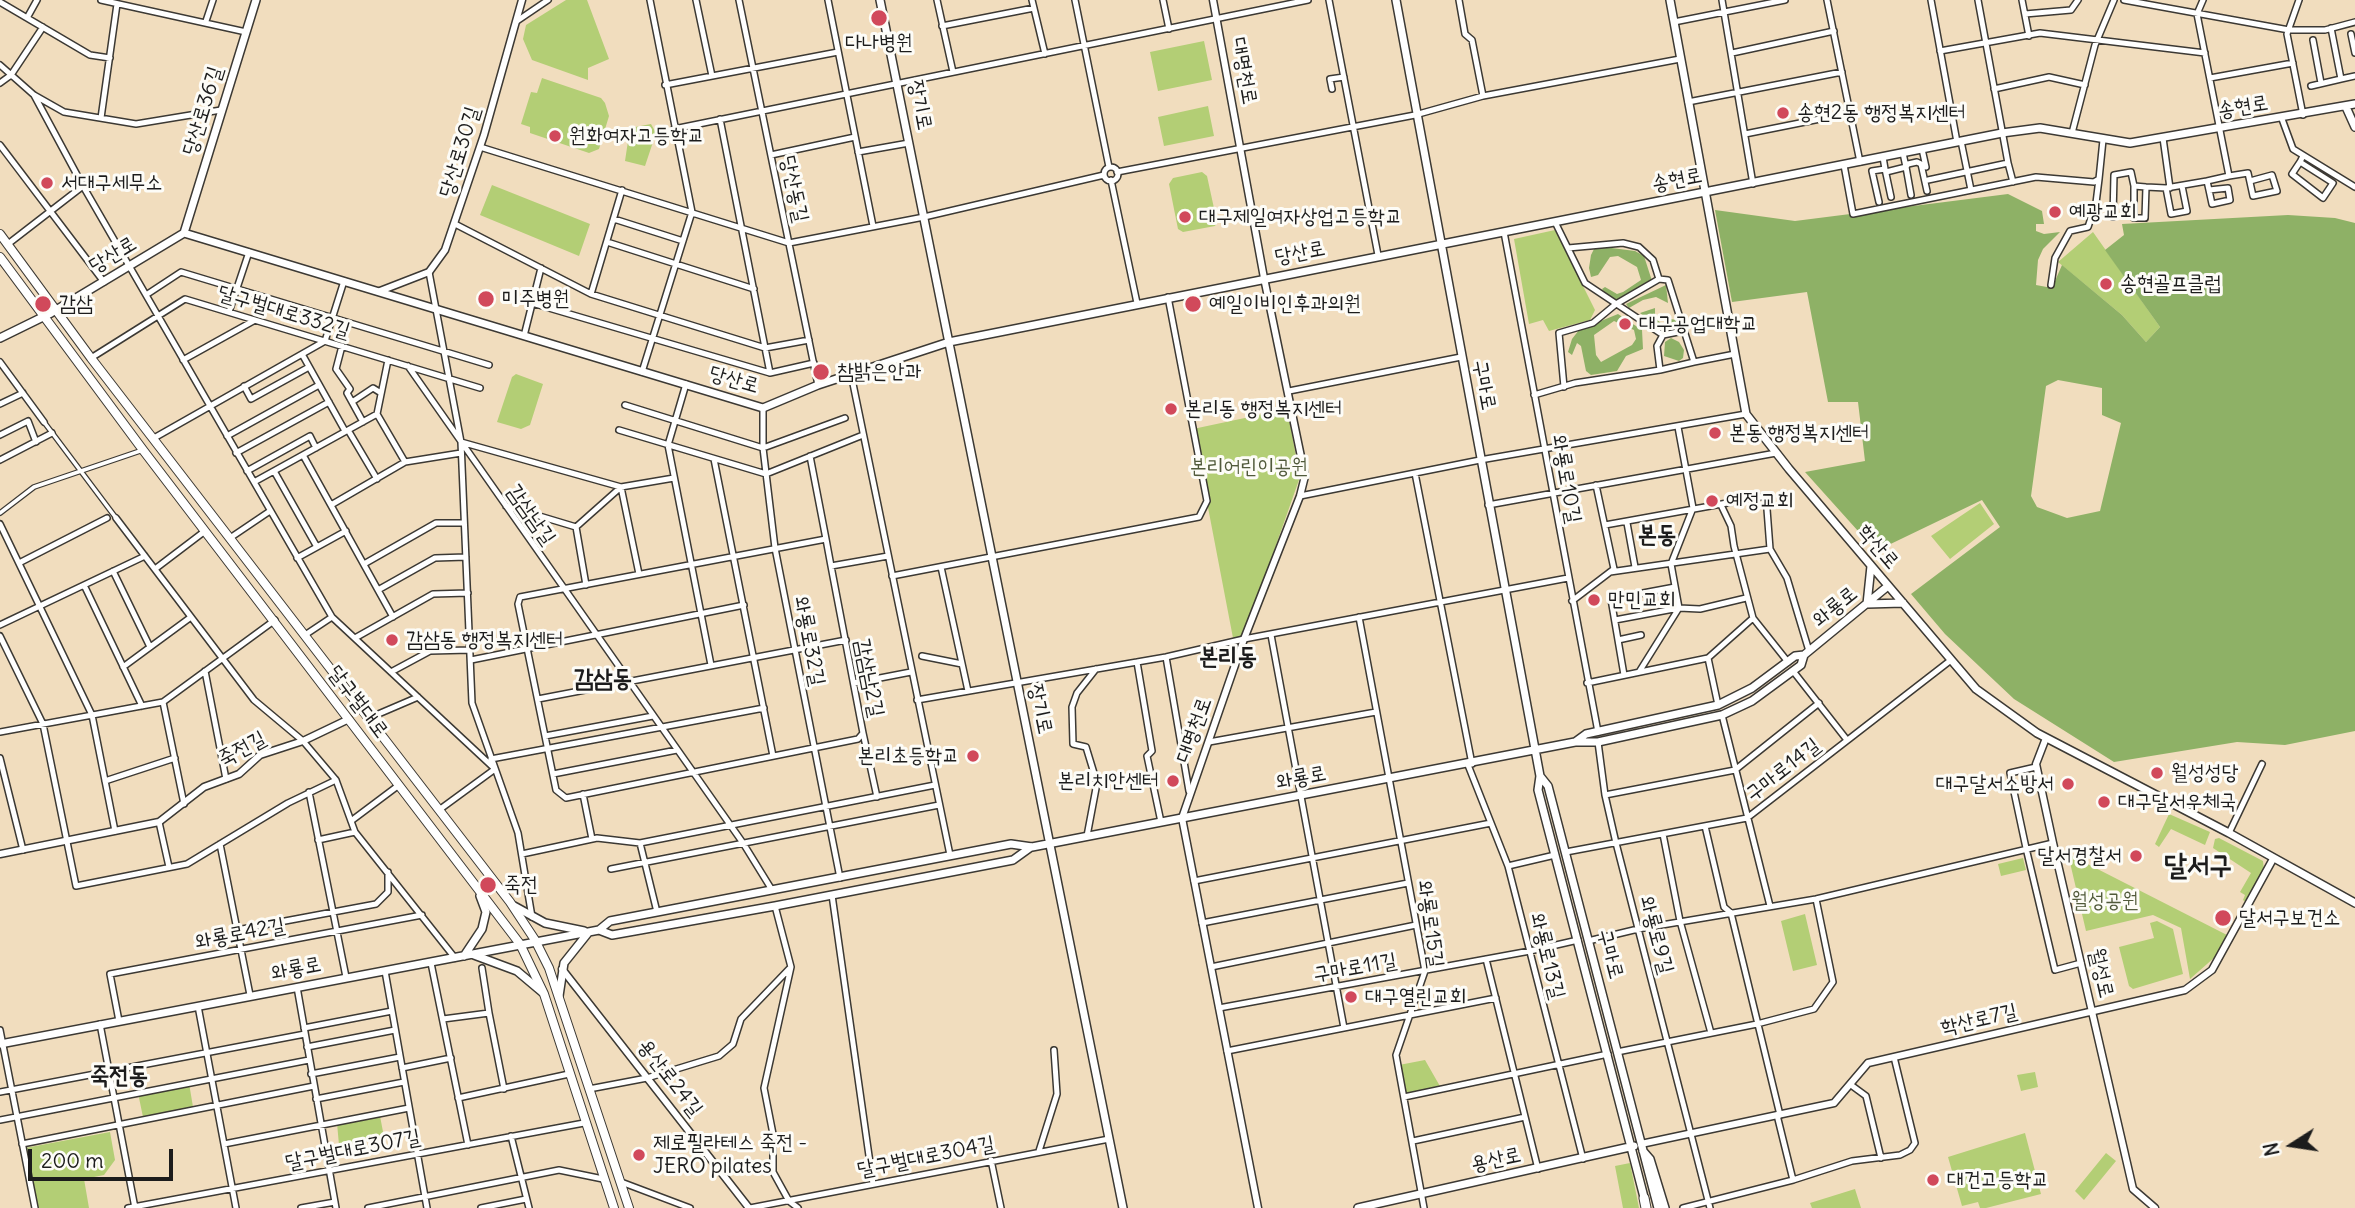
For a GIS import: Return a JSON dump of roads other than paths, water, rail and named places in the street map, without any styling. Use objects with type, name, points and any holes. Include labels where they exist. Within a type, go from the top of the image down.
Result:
[{"type":"main road","name":"당산로36길","points":[[184,233],[256,0]]},
{"type":"main road","name":"장기로","points":[[880,0],[1123,1208]]},
{"type":"main road","name":"구마로","points":[[1396,0],[1415,115],[1540,776],[1538,790],[1646,1205]]},
{"type":"main road","name":"학산로","points":[[1670,0],[1746,414],[1976,689],[2046,738],[2229,833],[2355,903]]},
{"type":"main road","name":"송현로","points":[[1439,244],[2002,133],[2040,128],[2130,143],[2282,119],[2355,104]]},
{"type":"main road","points":[[2346,107],[2355,127]]},
{"type":"main road","name":"당산로","points":[[0,338],[44,317],[184,233],[763,408],[818,385],[949,342],[1439,244]]},
{"type":"main road","name":"달구벌대로","points":[[0,234],[91,358],[510,902],[535,940],[559,998],[629,1208]]},
{"type":"main road","name":"달구벌대로","points":[[0,257],[143,450],[520,944],[544,994],[614,1208]]},
{"type":"main road","points":[[19,283],[26,283],[34,291],[40,288]]},
{"type":"main road","points":[[1871,566],[1867,604],[1903,603]]},
{"type":"main road","name":"와룡로","points":[[1576,742],[1586,734],[1718,705],[1752,688],[1787,662],[1807,653],[1888,586]]},
{"type":"main road","name":"와룡로","points":[[1,1043],[599,930],[610,921],[950,855],[1011,844],[1032,847],[1470,765],[1576,742],[1598,742],[1722,715],[1752,701],[1801,665],[1807,653]]},
{"type":"main road","points":[[321,682],[327,682],[335,692],[344,687]]},
{"type":"main road","name":"구마로","points":[[1540,776],[1548,786],[1642,1147]]},
{"type":"main road","name":"와룡로","points":[[599,930],[612,935],[775,906],[1013,860],[1032,847]]},
{"type":"main road","points":[[464,956],[482,929],[486,912],[471,880]]},
{"type":"main road","points":[[510,902],[532,918],[588,932],[567,957],[562,969],[559,998]]},
{"type":"main road","points":[[473,954],[517,971],[544,994]]},
{"type":"main road","name":"용산로","points":[[1359,1208],[1631,1147],[1642,1147]]},
{"type":"main road","points":[[1642,1147],[1658,1208]]},
{"type":"main road","points":[[1642,1147],[1650,1159],[1665,1208]]},
{"type":"street","points":[[27,18],[37,0]]},
{"type":"street","points":[[101,0],[117,4],[133,3],[246,32]]},
{"type":"street","points":[[206,21],[213,0]]},
{"type":"street","name":"당산로30길","points":[[429,272],[445,250],[455,224],[522,0]]},
{"type":"street","points":[[517,21],[548,0]]},
{"type":"street","points":[[642,372],[692,212],[665,85],[651,0]]},
{"type":"street","points":[[696,0],[712,76]]},
{"type":"street","name":"당산동길","points":[[739,0],[818,385]]},
{"type":"street","points":[[828,0],[873,226]]},
{"type":"street","points":[[937,0],[953,72]]},
{"type":"street","points":[[1032,0],[1045,54]]},
{"type":"street","points":[[1075,0],[1108,167],[1104,175]]},
{"type":"street","points":[[1163,0],[1169,29]]},
{"type":"street","name":"대명천로","points":[[1213,0],[1264,278],[1305,476],[1300,496],[1189,791],[1182,818],[1258,1208]]},
{"type":"street","points":[[674,129],[1308,0]]},
{"type":"street","points":[[1329,0],[1378,256]]},
{"type":"street","points":[[1459,0],[1465,34],[1472,40],[1483,96]]},
{"type":"street","points":[[1722,0],[1753,184]]},
{"type":"street","points":[[1674,22],[1785,0]]},
{"type":"street","points":[[1827,0],[1860,162]]},
{"type":"street","points":[[1931,0],[1971,190]]},
{"type":"street","points":[[1978,0],[2013,182]]},
{"type":"street","points":[[2022,0],[2029,36]]},
{"type":"street","points":[[2025,14],[2071,10],[2078,0]]},
{"type":"street","points":[[2072,134],[2097,42],[2114,0]]},
{"type":"street","points":[[2124,0],[2288,30],[2331,28],[2355,22]]},
{"type":"street","points":[[2203,0],[2197,14],[2229,176]]},
{"type":"street","points":[[2299,0],[2288,30],[2303,115]]},
{"type":"street","points":[[0,2],[90,55],[110,58]]},
{"type":"street","points":[[101,118],[117,4]]},
{"type":"street","points":[[942,26],[1034,8]]},
{"type":"street","points":[[0,83],[10,75],[43,27]]},
{"type":"street","points":[[2331,28],[2341,79]]},
{"type":"street","points":[[1732,53],[1833,31]]},
{"type":"street","points":[[1940,51],[1987,45],[2040,33],[2205,53]]},
{"type":"street","points":[[2351,34],[2355,53]]},
{"type":"street","points":[[2313,40],[2321,83]]},
{"type":"street","points":[[665,85],[838,52]]},
{"type":"street","points":[[1108,167],[1117,172],[1240,149],[1415,115],[1483,96],[1680,59]]},
{"type":"street","points":[[2210,79],[2292,62]]},
{"type":"street","points":[[0,65],[34,95],[64,112],[136,124],[221,110]]},
{"type":"street","points":[[1688,102],[1842,72]]},
{"type":"street","points":[[2311,86],[2355,76]]},
{"type":"street","points":[[1332,89],[1330,79],[1344,77]]},
{"type":"street","points":[[1994,89],[2049,77],[2085,85]]},
{"type":"street","points":[[34,95],[83,186],[332,617],[495,769]]},
{"type":"street","points":[[1745,134],[1850,113]]},
{"type":"street","name":"송현로","points":[[2282,119],[2292,149],[2302,159],[2355,187]]},
{"type":"street","points":[[720,120],[770,373]]},
{"type":"street","points":[[771,155],[855,137]]},
{"type":"street","points":[[2162,138],[2171,214],[2187,211],[2182,186]]},
{"type":"street","points":[[2050,285],[2056,257],[2070,231],[2088,227],[2096,203],[2103,140]]},
{"type":"street","points":[[858,152],[909,143]]},
{"type":"street","points":[[0,145],[104,282]]},
{"type":"street","points":[[480,147],[789,243],[924,217],[1104,175],[1111,180],[1137,303]]},
{"type":"street","points":[[1922,149],[1931,198]]},
{"type":"street","points":[[1903,153],[1911,195]]},
{"type":"street","points":[[1883,158],[1891,197]]},
{"type":"street","points":[[2302,159],[2333,183],[2323,198],[2292,174],[2302,159]]},
{"type":"street","points":[[1879,202],[1872,171],[1906,167],[1917,162],[1922,164],[1927,191]]},
{"type":"street","points":[[1928,180],[2008,163]]},
{"type":"street","points":[[1843,165],[1853,214],[2036,177],[2094,182],[2099,179]]},
{"type":"street","points":[[1111,180],[1117,177],[1117,172]]},
{"type":"street","points":[[2113,216],[2114,175],[2131,172],[2134,218],[2145,218],[2146,187]]},
{"type":"street","points":[[2134,186],[2168,188],[2248,173],[2252,196],[2277,191],[2272,175],[2250,181]]},
{"type":"street","points":[[2207,181],[2209,190]]},
{"type":"street","points":[[8,244],[83,186]]},
{"type":"street","points":[[591,294],[622,190]]},
{"type":"street","points":[[614,219],[683,241]]},
{"type":"street","points":[[1555,222],[1585,283],[1663,335],[1683,331]]},
{"type":"street","points":[[455,224],[591,294],[765,348],[809,341]]},
{"type":"street","name":"와룡로10길","points":[[1504,232],[1598,732]]},
{"type":"street","points":[[607,242],[754,289]]},
{"type":"street","points":[[1568,248],[1623,243],[1639,247],[1653,260],[1659,279]]},
{"type":"street","points":[[229,312],[249,252]]},
{"type":"street","points":[[524,336],[541,268]]},
{"type":"street","points":[[146,295],[181,272],[489,365]]},
{"type":"street","points":[[380,291],[429,272],[461,442],[472,703],[518,833],[532,918]]},
{"type":"street","points":[[1564,387],[1559,333],[1593,323],[1616,304],[1659,279],[1668,280],[1694,362]]},
{"type":"street","points":[[154,438],[325,341],[344,281]]},
{"type":"street","points":[[892,576],[1199,517],[1205,510],[1207,501],[1168,297]]},
{"type":"street","name":"달구벌대로332길","points":[[91,358],[185,299],[480,388]]},
{"type":"street","points":[[532,303],[770,373],[814,363]]},
{"type":"street","points":[[183,360],[255,320]]},
{"type":"street","points":[[1660,370],[1657,346],[1663,335]]},
{"type":"street","points":[[342,346],[336,369],[350,389],[347,393],[363,422]]},
{"type":"street","points":[[302,354],[377,479]]},
{"type":"street","points":[[1534,395],[1735,354]]},
{"type":"street","points":[[1289,391],[1461,357]]},
{"type":"street","points":[[388,360],[377,414],[405,462]]},
{"type":"street","points":[[1,363],[254,701],[303,741],[336,780],[355,832],[455,958]]},
{"type":"street","name":"감삼남길","points":[[408,366],[743,843],[772,890]]},
{"type":"street","points":[[244,386],[251,399],[309,367]]},
{"type":"street","points":[[0,379],[9,374]]},
{"type":"street","points":[[851,374],[950,855]]},
{"type":"street","points":[[686,384],[668,444],[711,665]]},
{"type":"street","points":[[227,436],[319,385]]},
{"type":"street","points":[[352,402],[373,388],[381,393]]},
{"type":"street","points":[[0,404],[23,393]]},
{"type":"street","points":[[236,453],[329,402]]},
{"type":"street","points":[[625,405],[763,448],[845,418]]},
{"type":"street","name":"와룡로32길","points":[[763,408],[763,448],[775,548],[840,878]]},
{"type":"street","points":[[254,482],[377,414]]},
{"type":"street","points":[[1300,496],[1480,460],[1746,414]]},
{"type":"street","points":[[0,435],[28,421],[36,442]]},
{"type":"street","points":[[1639,672],[1679,608],[1671,564],[1692,511],[1678,426]]},
{"type":"street","points":[[619,430],[766,474],[863,435]]},
{"type":"street","points":[[0,460],[52,433]]},
{"type":"street","points":[[247,471],[310,436],[316,448]]},
{"type":"street","points":[[461,442],[621,487],[674,478]]},
{"type":"street","points":[[0,513],[34,487],[143,450]]},
{"type":"street","points":[[331,505],[405,462],[461,453]]},
{"type":"street","points":[[1488,505],[1776,453]]},
{"type":"street","points":[[303,455],[393,617]]},
{"type":"street","name":"감삼남2길","points":[[583,794],[858,739],[863,733],[810,456]]},
{"type":"street","points":[[714,459],[774,756]]},
{"type":"street","points":[[274,471],[317,547]]},
{"type":"street","name":"와룡로13길","points":[[1415,473],[1470,765],[1508,866],[1583,1159]]},
{"type":"street","points":[[1572,601],[1614,569],[1596,485]]},
{"type":"street","points":[[576,527],[621,487]]},
{"type":"street","points":[[621,487],[639,575]]},
{"type":"street","points":[[1605,525],[1628,523],[1766,496],[1770,549],[1787,578],[1807,653]]},
{"type":"street","points":[[1721,505],[1729,519],[1753,618],[1787,662]]},
{"type":"street","points":[[506,506],[576,527]]},
{"type":"street","points":[[230,538],[270,511]]},
{"type":"street","points":[[19,563],[107,518]]},
{"type":"street","points":[[364,564],[436,523],[464,523]]},
{"type":"street","points":[[1628,523],[1635,567]]},
{"type":"street","points":[[0,524],[92,715],[115,831]]},
{"type":"street","points":[[576,527],[586,585]]},
{"type":"street","points":[[155,569],[205,531]]},
{"type":"street","points":[[297,558],[346,531]]},
{"type":"street","points":[[592,839],[583,794],[566,798],[556,790],[518,604],[520,597],[826,539]]},
{"type":"street","points":[[1610,572],[1770,549]]},
{"type":"street","points":[[0,625],[145,556]]},
{"type":"street","points":[[831,566],[888,556]]},
{"type":"street","points":[[378,590],[435,558],[466,557]]},
{"type":"street","points":[[941,567],[968,691]]},
{"type":"street","points":[[113,571],[150,647]]},
{"type":"street","points":[[917,700],[1166,657],[1244,639],[1568,578]]},
{"type":"street","points":[[84,585],[142,706]]},
{"type":"street","points":[[1624,675],[1611,599],[1675,587]]},
{"type":"street","points":[[355,638],[433,594],[468,593]]},
{"type":"street","points":[[1615,620],[1679,608],[1700,609],[1746,598]]},
{"type":"street","points":[[471,660],[744,605]]},
{"type":"street","points":[[123,667],[191,617]]},
{"type":"street","points":[[305,635],[332,617]]},
{"type":"street","name":"와룡로15길","points":[[1359,617],[1425,971],[1396,1055],[1424,1208]]},
{"type":"street","points":[[1587,683],[1708,658],[1753,618]]},
{"type":"street","points":[[0,732],[163,702],[275,620]]},
{"type":"street","points":[[0,635],[43,724],[76,886],[187,864],[309,792],[336,780]]},
{"type":"street","points":[[1271,635],[1344,1028]]},
{"type":"street","points":[[1618,640],[1641,635]]},
{"type":"street","points":[[538,699],[845,639]]},
{"type":"street","points":[[391,672],[430,651],[470,650]]},
{"type":"street","points":[[922,656],[962,664]]},
{"type":"street","points":[[1166,657],[1189,791]]},
{"type":"street","points":[[1708,658],[1718,705]]},
{"type":"street","name":"구마로14길","points":[[1566,852],[1747,818],[1951,660]]},
{"type":"street","points":[[1138,662],[1152,751],[1147,756],[1161,822]]},
{"type":"street","points":[[1087,836],[1097,783],[1086,747],[1073,744],[1072,706],[1077,693],[1096,669]]},
{"type":"street","points":[[205,671],[226,779]]},
{"type":"street","points":[[1793,671],[1847,740]]},
{"type":"street","points":[[854,682],[911,672]]},
{"type":"street","name":"달구벌대로","points":[[369,718],[418,697]]},
{"type":"street","points":[[163,702],[184,804]]},
{"type":"street","points":[[1605,795],[1735,769],[1819,703]]},
{"type":"street","points":[[491,760],[764,708]]},
{"type":"street","points":[[1209,742],[1376,712]]},
{"type":"street","points":[[1722,715],[1770,906]]},
{"type":"street","points":[[545,736],[653,716]]},
{"type":"street","name":"죽전길","points":[[0,854],[159,822],[204,787],[239,774],[260,755],[303,741],[349,719]]},
{"type":"street","points":[[863,733],[877,797]]},
{"type":"street","points":[[2046,738],[2036,767],[2010,774],[2056,970],[2081,963]]},
{"type":"street","name":"와룡로9길","points":[[1598,742],[1605,795],[1616,844],[1709,1205]]},
{"type":"street","points":[[553,774],[677,750]]},
{"type":"street","points":[[0,758],[23,850]]},
{"type":"street","points":[[105,781],[174,758]]},
{"type":"street","points":[[2229,833],[2262,764]]},
{"type":"street","name":"월성로","points":[[2036,767],[2133,1189],[2155,1208]]},
{"type":"street","points":[[439,810],[495,769]]},
{"type":"street","points":[[351,821],[399,785]]},
{"type":"street","points":[[522,853],[592,839],[640,843],[935,785]]},
{"type":"street","points":[[309,792],[346,977]]},
{"type":"street","points":[[611,869],[939,806]]},
{"type":"street","points":[[159,822],[169,867]]},
{"type":"street","points":[[1194,881],[1491,822]]},
{"type":"street","points":[[1705,826],[1724,907],[1731,913],[1793,1180]]},
{"type":"street","points":[[318,840],[355,832]]},
{"type":"street","points":[[1664,834],[1680,921],[1711,1033]]},
{"type":"street","points":[[640,843],[657,912]]},
{"type":"street","points":[[220,844],[250,995]]},
{"type":"street","points":[[1588,941],[1680,921],[1816,899],[2026,848],[2053,844]]},
{"type":"street","points":[[1508,866],[1555,855]]},
{"type":"street","name":"학산로7길","points":[[1642,1147],[1834,1103],[1868,1063],[2169,994],[2199,982],[2212,970],[2273,859]]},
{"type":"street","points":[[237,930],[376,904],[388,892],[388,872]]},
{"type":"street","points":[[1202,923],[1408,883]]},
{"type":"street","points":[[832,895],[873,1184]]},
{"type":"street","points":[[1617,1052],[1814,1010],[1833,982],[1816,899]]},
{"type":"street","points":[[775,906],[791,967],[764,1088],[773,1134],[774,1172],[789,1200],[798,1208]]},
{"type":"street","name":"와룡로42길","points":[[118,1021],[110,974],[422,915]]},
{"type":"street","points":[[1211,967],[1416,925]]},
{"type":"street","name":"구마로11길","points":[[1219,1008],[1578,940]]},
{"type":"street","points":[[1486,959],[1538,1169]]},
{"type":"street","points":[[431,962],[468,1144]]},
{"type":"street","points":[[589,1089],[648,1078],[719,1056],[733,1044],[741,1019],[791,967]]},
{"type":"street","points":[[482,968],[504,1089]]},
{"type":"street","name":"용산로24길","points":[[562,969],[750,1208]]},
{"type":"street","points":[[385,971],[427,1208]]},
{"type":"street","points":[[296,986],[335,1205],[301,1208]]},
{"type":"street","points":[[1227,1051],[1496,998]]},
{"type":"street","points":[[198,1006],[236,1208]]},
{"type":"street","points":[[0,1092],[206,1052],[392,1011]]},
{"type":"street","points":[[443,1019],[489,1013]]},
{"type":"street","points":[[100,1024],[132,1208]]},
{"type":"street","points":[[0,1030],[35,1208]]},
{"type":"street","points":[[307,1047],[395,1030]]},
{"type":"street","points":[[1039,1151],[1057,1094],[1054,1050]]},
{"type":"street","points":[[1404,1097],[1608,1054]]},
{"type":"street","points":[[311,1074],[400,1057]]},
{"type":"street","points":[[1683,1208],[1709,1205],[1853,1161],[1900,1155],[1915,1143],[1894,1057]]},
{"type":"street","points":[[402,1068],[451,1058]]},
{"type":"street","points":[[0,1120],[309,1060]]},
{"type":"street","points":[[458,1098],[569,1074]]},
{"type":"street","points":[[316,1099],[404,1082]]},
{"type":"street","points":[[1851,1085],[1866,1096],[1881,1158]]},
{"type":"street","points":[[22,1144],[314,1086]]},
{"type":"street","points":[[224,1143],[409,1108]]},
{"type":"street","points":[[1413,1141],[1525,1117]]},
{"type":"street","name":"달구벌대로307길","points":[[132,1208],[584,1123]]},
{"type":"street","points":[[512,1136],[529,1208]]},
{"type":"street","name":"달구벌대로304길","points":[[750,1208],[1109,1139]]},
{"type":"street","points":[[991,1160],[1001,1208]]},
{"type":"street","points":[[368,1208],[559,1170],[603,1179]]},
{"type":"street","points":[[620,1182],[690,1208]]},
{"type":"street","points":[[481,1208],[526,1199]]},
{"type":"place","name":"다나병원","points":[[879,18]]},
{"type":"place","name":"송현2동 행정복지센터","points":[[1783,113]]},
{"type":"place","name":"원화여자고등학교","points":[[555,136]]},
{"type":"place","name":"서대구세무소","points":[[47,183]]},
{"type":"place","name":"예광교회","points":[[2055,212]]},
{"type":"place","name":"대구제일여자상업고등학교","points":[[1185,217]]},
{"type":"place","name":"송현골프클럽","points":[[2106,284]]},
{"type":"place","name":"미주병원","points":[[486,299]]},
{"type":"place","name":"감삼","points":[[43,304]]},
{"type":"place","name":"예일이비인후과의원","points":[[1193,304]]},
{"type":"place","name":"대구공업대학교","points":[[1625,324]]},
{"type":"place","name":"참밝은안과","points":[[821,372]]},
{"type":"place","name":"본리동 행정복지센터","points":[[1171,409]]},
{"type":"place","name":"본동 행정복지센터","points":[[1715,433]]},
{"type":"place","name":"예정교회","points":[[1712,501]]},
{"type":"place","name":"만민교회","points":[[1594,600]]},
{"type":"place","name":"감삼동 행정복지센터","points":[[392,640]]},
{"type":"place","name":"본리초등학교","points":[[973,756]]},
{"type":"place","name":"월성성당","points":[[2157,773]]},
{"type":"place","name":"본리치안센터","points":[[1173,781]]},
{"type":"place","name":"대구달서소방서","points":[[2068,784]]},
{"type":"place","name":"대구달서우체국","points":[[2104,802]]},
{"type":"place","name":"달서경찰서","points":[[2136,856]]},
{"type":"place","name":"죽전","points":[[488,885]]},
{"type":"place","name":"달서구보건소","points":[[2223,918]]},
{"type":"place","name":"대구열린교회","points":[[1351,997]]},
{"type":"place","name":"제로필라테스 죽전 - JERO pilates","points":[[639,1155]]},
{"type":"place","name":"대건고등학교","points":[[1933,1180]]},
{"type":"district","name":"본동","points":[[1657,535]]},
{"type":"district","name":"본리동","points":[[1228,657]]},
{"type":"district","name":"감삼동","points":[[603,679]]},
{"type":"district","name":"달서구","points":[[2198,866]]},
{"type":"district","name":"죽전동","points":[[119,1076]]},
{"type":"park label","name":"본리어린이공원","points":[[1249,467]]},
{"type":"park label","name":"월성공원","points":[[2105,901]]}]
